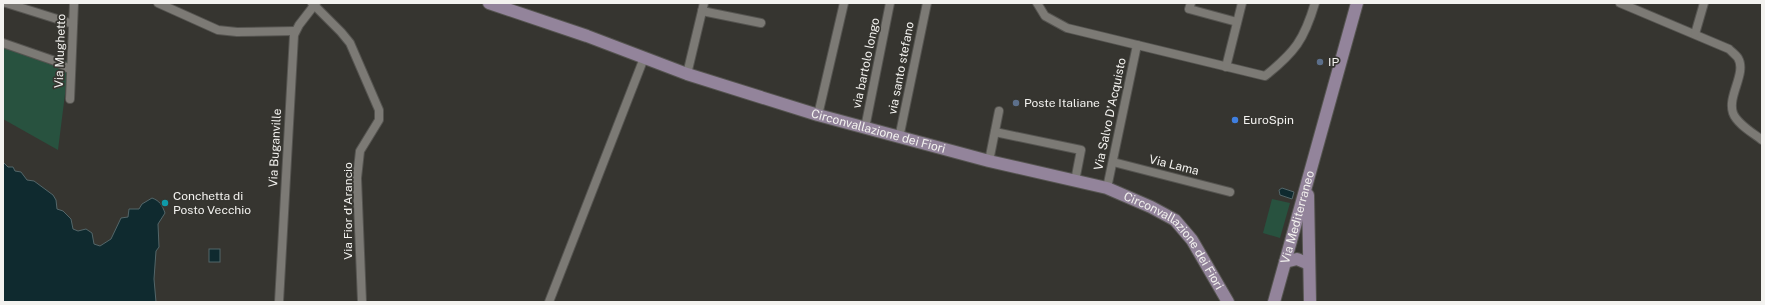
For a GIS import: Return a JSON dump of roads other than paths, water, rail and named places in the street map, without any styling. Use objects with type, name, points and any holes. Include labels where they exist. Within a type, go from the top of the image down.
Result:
[{"type":"street","points":[[6,3],[73,24]]},
{"type":"street","name":"Via Mughetto","points":[[70,99],[74,3]]},
{"type":"street","points":[[158,3],[218,30],[237,32],[295,31]]},
{"type":"street","name":"Circonvallazione dei Fiori","points":[[489,3],[687,74],[818,115],[989,161],[1107,188],[1151,207],[1175,220],[1192,240],[1228,302]]},
{"type":"street","points":[[818,115],[844,3]]},
{"type":"street","name":"via bartolo longo","points":[[865,128],[890,3]]},
{"type":"street","name":"via santo stefano","points":[[899,138],[926,3]]},
{"type":"street","name":"Via Salvo D'Acquisto","points":[[1037,3],[1046,16],[1067,28],[1264,76],[1286,58],[1299,44],[1308,25],[1315,3]]},
{"type":"street","points":[[1191,3],[1189,9],[1237,22]]},
{"type":"street","points":[[1226,67],[1242,3]]},
{"type":"street","points":[[1308,180],[1357,3]]},
{"type":"street","points":[[1694,34],[1704,3]]},
{"type":"street","name":"Via Buganville","points":[[279,302],[292,51],[295,31],[314,4]]},
{"type":"street","name":"Via Fior d'Arancio","points":[[314,4],[350,43],[364,71],[379,110],[380,120],[360,151],[357,178],[358,234],[362,302]]},
{"type":"street","points":[[1625,4],[1729,49],[1739,59],[1740,72],[1732,102],[1733,114],[1741,124],[1762,140]]},
{"type":"street","points":[[687,74],[703,7],[761,23]]},
{"type":"street","points":[[3,43],[55,61],[71,70]]},
{"type":"street","name":"Via Salvo D'Acquisto","points":[[1107,188],[1137,45]]},
{"type":"street","points":[[549,302],[644,58]]},
{"type":"street","points":[[989,161],[1000,111]]},
{"type":"street","points":[[995,132],[1081,150],[1076,181]]},
{"type":"street","name":"Via Lama","points":[[1113,162],[1230,192]]},
{"type":"street","name":"Via Mediterraneo","points":[[1274,302],[1308,180]]},
{"type":"street","name":"Via Mediterraneo","points":[[1308,180],[1310,302]]},
{"type":"street","points":[[1285,262],[1297,259],[1309,264]]},
{"type":"water","points":[[3,162],[8,167],[13,167],[15,171],[21,172],[27,180],[34,181],[53,195],[56,200],[57,209],[63,211],[71,219],[73,229],[78,231],[86,229],[92,233],[94,244],[100,246],[111,239],[121,218],[128,217],[129,209],[139,209],[142,204],[152,198],[159,202],[165,213],[158,224],[159,247],[156,251],[154,279],[156,302],[3,302]]},
{"type":"water","points":[[1282,188],[1294,192],[1292,199],[1280,195],[1279,190]]},
{"type":"water","points":[[209,249],[220,249],[220,262],[209,262]]},
{"type":"place","name":"IP","points":[[1320,62]]},
{"type":"place","name":"Poste Italiane","points":[[1016,103]]},
{"type":"place","name":"EuroSpin","points":[[1235,120]]},
{"type":"place","name":"Conchetta di Posto Vecchio","points":[[165,203]]}]
